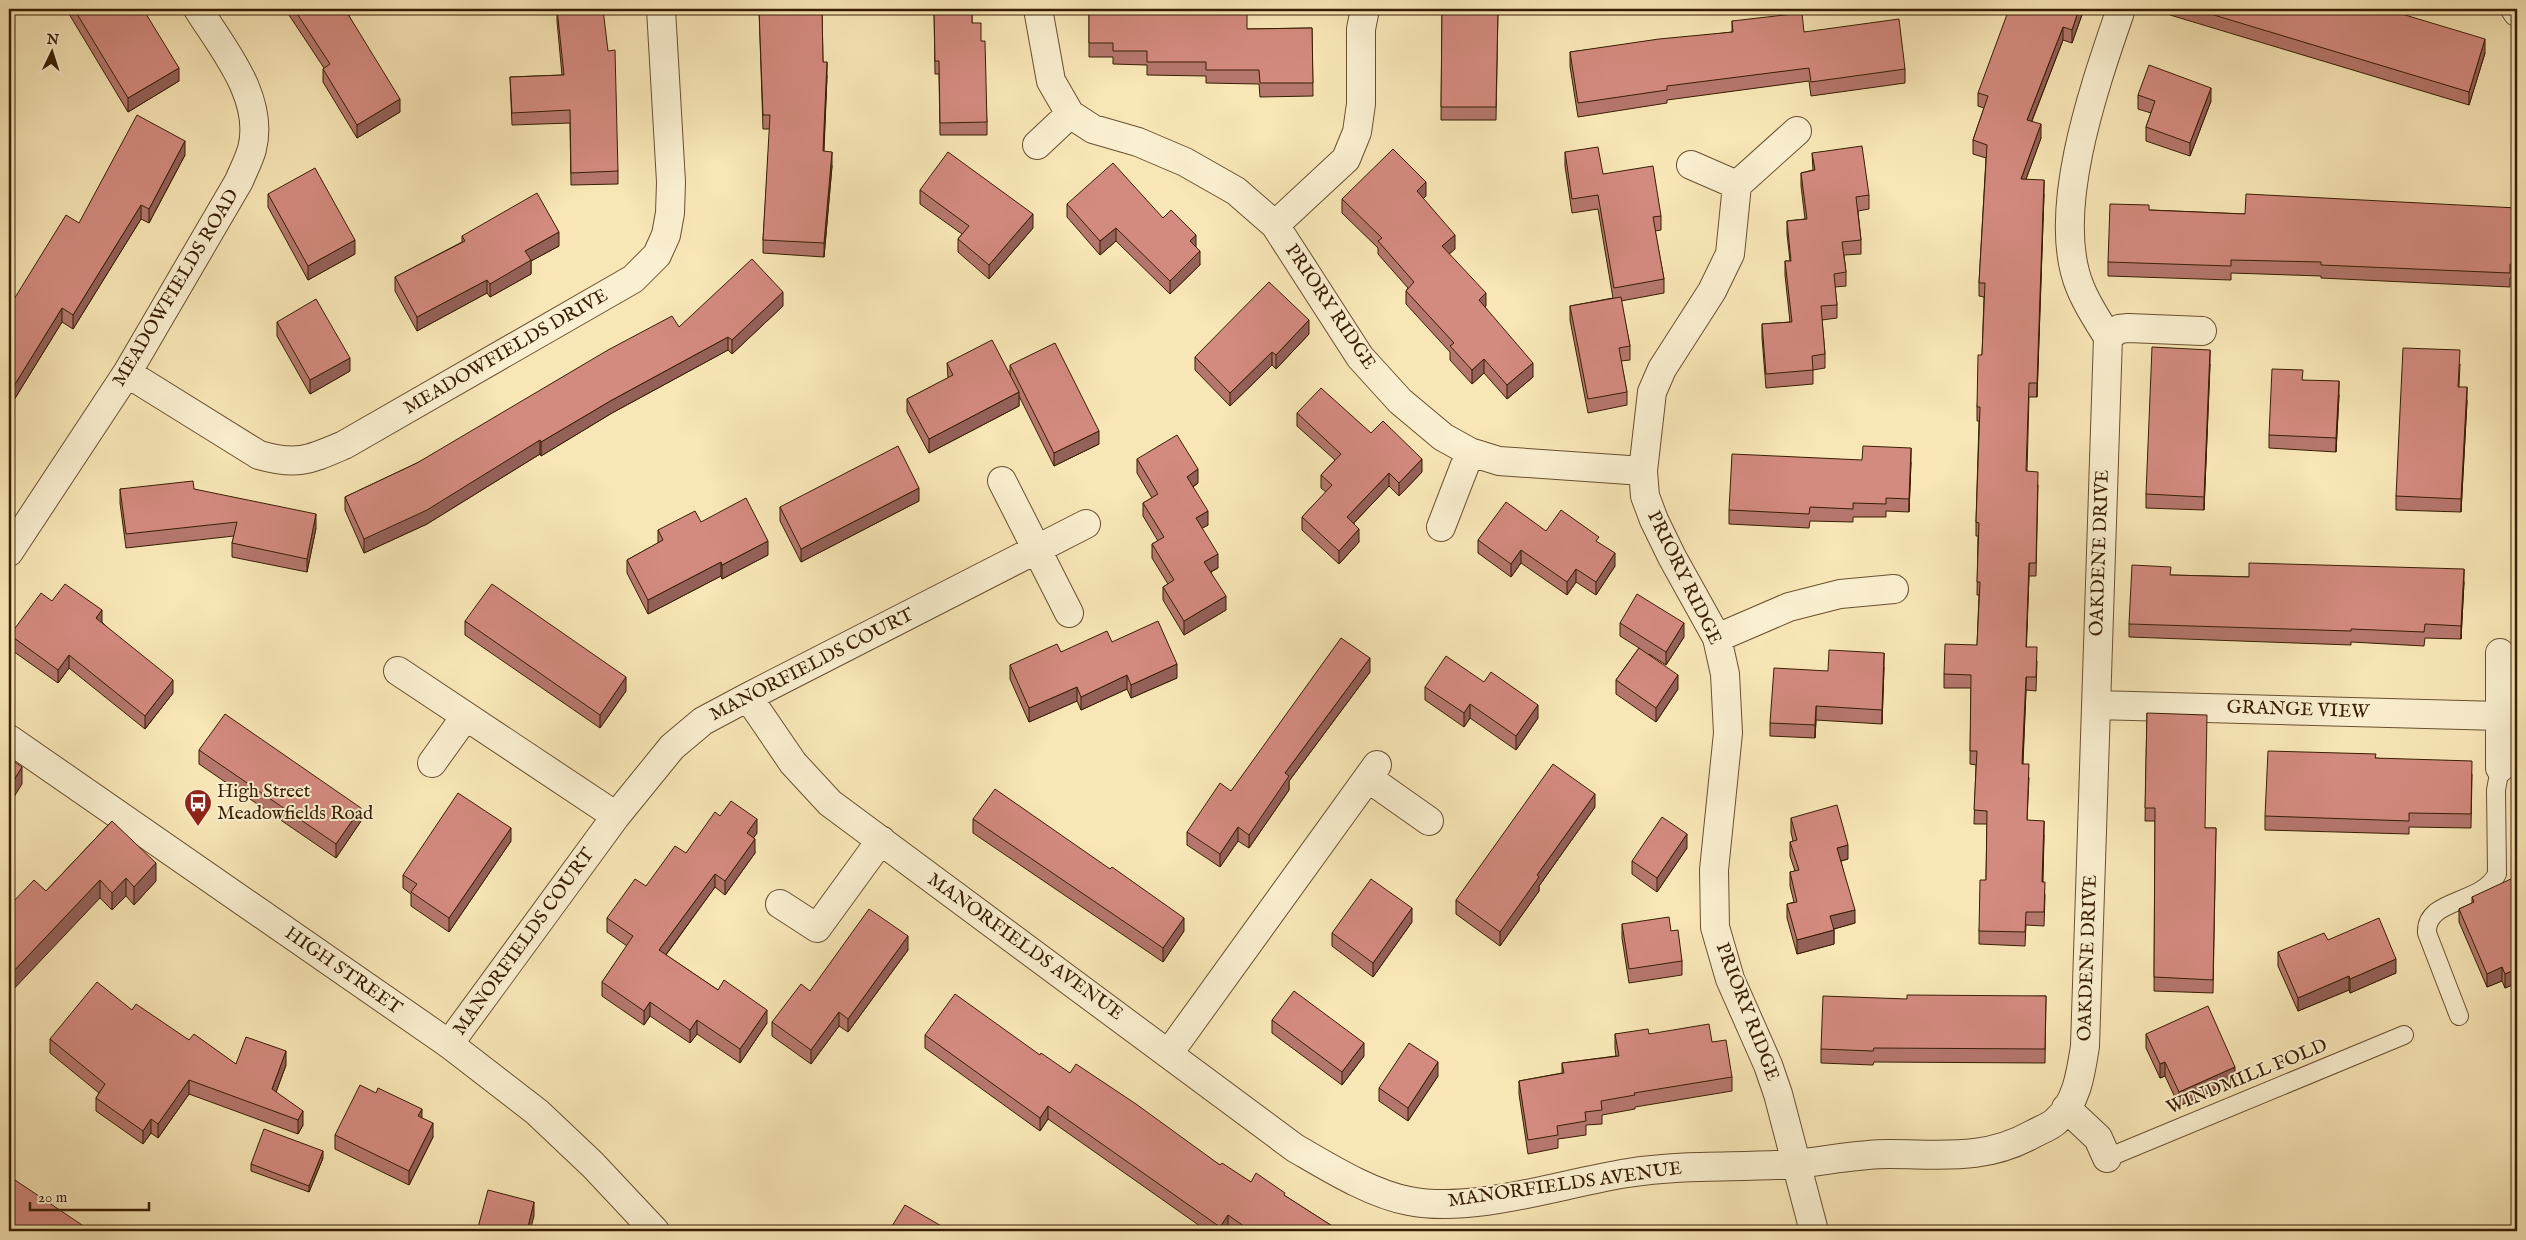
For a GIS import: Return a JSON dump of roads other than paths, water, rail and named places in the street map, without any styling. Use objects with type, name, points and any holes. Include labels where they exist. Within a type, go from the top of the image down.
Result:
[{"type":"street","name":"MEADOWFIELDS ROAD","points":[[9,552],[128,373],[239,181],[252,149],[254,127],[251,104],[239,74],[198,9]]},
{"type":"street","name":"MEADOWFIELDS DRIVE","points":[[128,373],[259,455],[283,462],[313,458],[344,445],[633,279],[657,255],[666,234],[670,213],[671,182],[661,9]]},
{"type":"street","name":"PRIORY RIDGE","points":[[1038,9],[1051,81],[1070,114],[1094,129],[1138,142],[1185,162],[1236,191],[1275,225],[1360,357],[1400,401],[1443,437],[1470,452],[1499,461],[1642,471],[1645,496],[1654,520],[1716,638],[1725,674],[1728,733],[1714,870],[1715,927],[1730,979],[1768,1065],[1778,1094],[1794,1164],[1814,1231]]},
{"type":"street","points":[[1275,225],[1346,159],[1350,150],[1357,132],[1361,104],[1361,29],[1366,9]]},
{"type":"street","points":[[2121,9],[2094,90],[2077,161],[2070,225],[2072,260],[2080,287],[2108,337],[2119,330],[2128,328],[2202,331]]},
{"type":"street","points":[[1037,146],[1070,114]]},
{"type":"street","points":[[1642,471],[1652,392],[1662,369],[1712,291],[1730,254],[1737,185],[1797,132]]},
{"type":"street","points":[[1691,165],[1737,185]]},
{"type":"street","name":"OAKDENE DRIVE","points":[[1794,1164],[1882,1154],[1966,1155],[1997,1150],[2019,1142],[2056,1121],[2066,1108],[2078,1084],[2085,1046],[2108,337]]},
{"type":"street","points":[[1441,527],[1470,452]]},
{"type":"street","points":[[1002,481],[1069,613]]},
{"type":"street","name":"MANORFIELDS COURT","points":[[449,1044],[616,816],[672,747],[703,721],[1086,524]]},
{"type":"street","points":[[1716,638],[1789,607],[1840,594],[1894,589]]},
{"type":"street","points":[[2500,653],[2500,768]]},
{"type":"street","points":[[398,671],[616,816]]},
{"type":"street","name":"MANORFIELDS AVENUE","points":[[748,697],[793,763],[830,803],[1295,1148],[1352,1180],[1409,1201],[1452,1204],[1494,1199],[1629,1173],[1667,1169],[1794,1164]]},
{"type":"street","name":"GRANGE VIEW","points":[[2096,705],[2500,716]]},
{"type":"street","points":[[432,762],[465,717]]},
{"type":"street","name":"HIGH STREET","points":[[9,739],[449,1044],[537,1112],[593,1165],[651,1230]]},
{"type":"street","points":[[1169,1053],[1373,772],[1429,821]]},
{"type":"street","points":[[780,904],[817,928],[881,840]]},
{"type":"street","points":[[2066,1108],[2098,1138],[2107,1158]]},
{"type":"lane","points":[[2459,1016],[2427,933],[2427,925],[2430,916],[2438,910],[2484,891],[2493,883],[2497,874],[2496,790],[2500,768]]},
{"type":"lane","name":"WINDMILL FOLD","points":[[2107,1158],[2404,1035]]},
{"type":"place","name":"High Street Meadowfields Road","points":[[198,827]]}]
